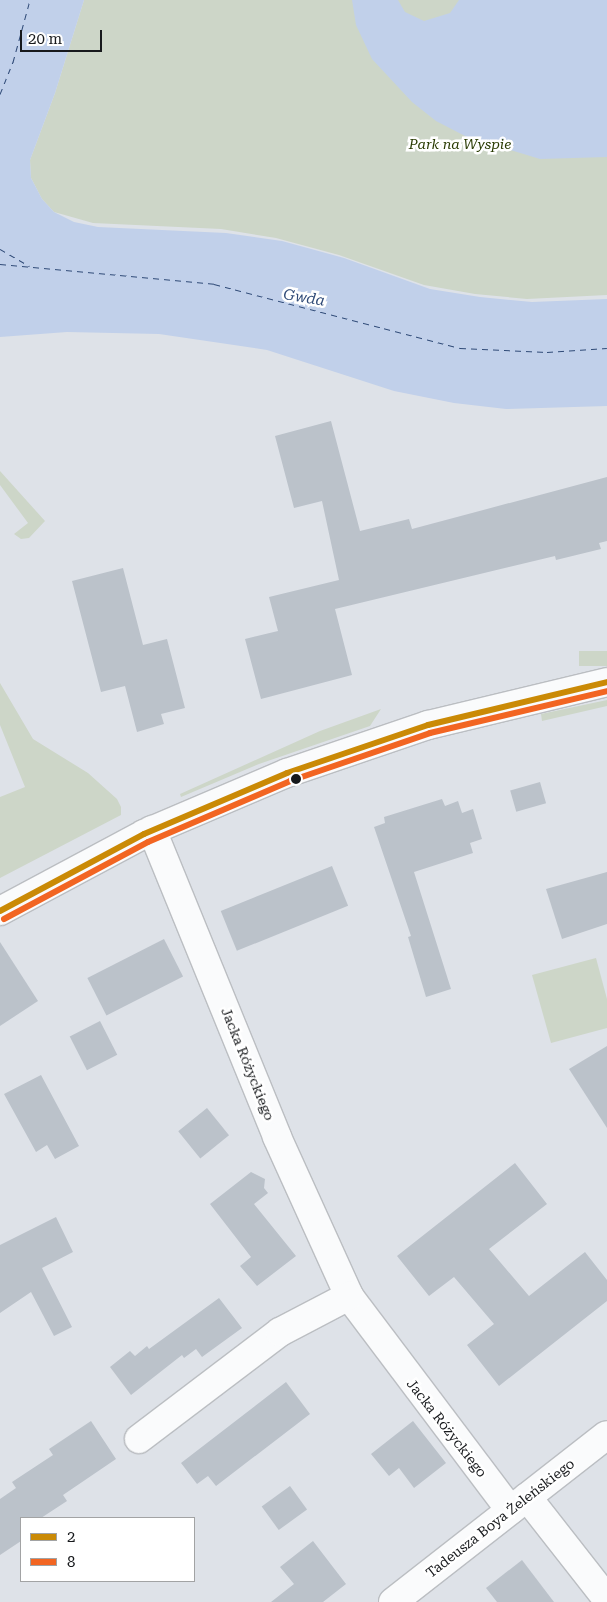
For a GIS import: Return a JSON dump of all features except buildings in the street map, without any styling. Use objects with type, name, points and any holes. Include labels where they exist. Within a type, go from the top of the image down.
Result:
[{"type":"street","points":[[0,911],[152,830],[241,790],[364,745],[436,723],[607,682]]},
{"type":"street","name":"Jacka Różyckiego","points":[[152,830],[277,1137],[349,1296],[519,1504],[607,1599]]},
{"type":"street","points":[[139,1439],[280,1332],[349,1296]]},
{"type":"street","name":"Tadeusza Boya Żeleńskiego","points":[[393,1602],[607,1435]]},
{"type":"green space","name":"Park na Wyspie","points":[[84,0],[607,0],[607,295],[527,299],[475,294],[424,285],[339,255],[276,238],[221,229],[93,223],[54,212],[42,199],[31,178],[30,160],[55,93]]},
{"type":"green space","points":[[0,471],[45,521],[29,538],[21,539],[14,534],[28,523],[0,485]]},
{"type":"green space","points":[[579,651],[607,651],[607,666],[579,666]]},
{"type":"green space","points":[[0,683],[33,739],[88,773],[117,799],[121,807],[121,815],[0,878],[0,797],[25,787],[0,725]]},
{"type":"green space","points":[[607,700],[607,706],[542,721],[541,714]]},
{"type":"green space","points":[[381,709],[370,726],[259,764],[181,797],[180,794],[320,731]]},
{"type":"green space","points":[[596,958],[607,999],[607,1028],[551,1043],[532,975]]},
{"type":"water","name":"Gwda","points":[[0,0],[84,0],[55,93],[30,160],[31,178],[42,199],[54,212],[74,222],[98,227],[226,233],[282,241],[344,258],[430,289],[480,297],[532,302],[607,299],[607,406],[506,409],[454,403],[394,391],[267,350],[159,334],[67,332],[0,337]]},
{"type":"water","points":[[352,0],[398,0],[405,12],[424,21],[450,13],[459,0],[607,0],[607,157],[540,159],[467,137],[436,121],[412,102],[372,59],[356,25]]},
{"type":"ferry route","points":[[0,94],[13,62],[30,0]]},
{"type":"ferry route","points":[[0,249],[29,266]]},
{"type":"ferry route","points":[[0,264],[214,284],[460,348],[547,352],[607,348]]},
{"type":"transit line","name":"2","points":[[0,911],[144,834],[287,773],[428,725],[607,682]]},
{"type":"transit line","name":"8","points":[[4,919],[148,842],[290,781],[430,733],[607,691]]}]
